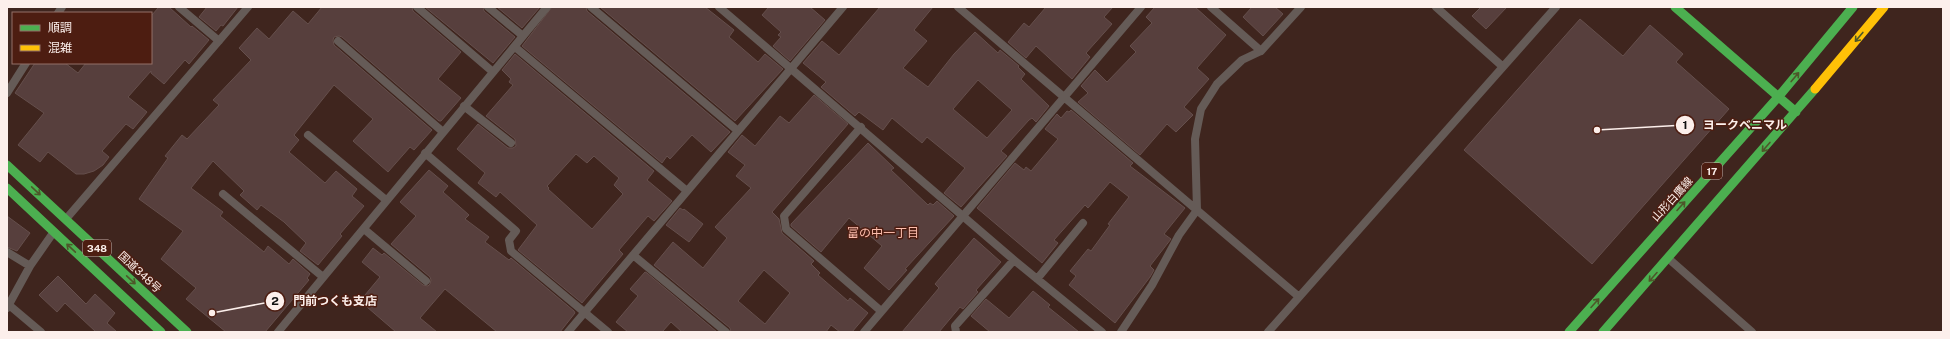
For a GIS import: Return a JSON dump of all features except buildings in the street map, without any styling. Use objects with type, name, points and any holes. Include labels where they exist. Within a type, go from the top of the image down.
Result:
[{"type":"main road","points":[[1675,7],[1796,112]]},
{"type":"main road","name":"山形白鷹線","points":[[1569,332],[1779,96],[1853,7]]},
{"type":"main road","name":"17","points":[[1603,332],[1796,112],[1884,7]]},
{"type":"main road","name":"国道348号","points":[[7,165],[187,332]]},
{"type":"main road","name":"348","points":[[7,188],[161,332]]},
{"type":"lane","points":[[179,7],[219,41]]},
{"type":"lane","points":[[40,332],[8,306],[30,266],[54,232],[248,7]]},
{"type":"lane","points":[[417,7],[493,72]]},
{"type":"lane","points":[[488,7],[523,36]]},
{"type":"lane","points":[[278,332],[547,7]]},
{"type":"lane","points":[[591,7],[738,131]]},
{"type":"lane","points":[[719,7],[861,127],[1014,260],[1102,332]]},
{"type":"lane","points":[[568,332],[843,7]]},
{"type":"lane","points":[[958,7],[1298,296]]},
{"type":"lane","points":[[864,332],[964,216],[1064,96],[1142,7]]},
{"type":"lane","points":[[1211,7],[1261,51]]},
{"type":"lane","points":[[1120,332],[1152,286],[1179,235],[1197,210],[1195,139],[1201,110],[1217,84],[1242,60],[1261,51],[1300,7]]},
{"type":"lane","points":[[1436,7],[1502,66]]},
{"type":"lane","points":[[1268,332],[1298,296],[1556,7]]},
{"type":"lane","points":[[338,41],[443,132]]},
{"type":"lane","points":[[515,46],[687,191]]},
{"type":"lane","points":[[7,93],[25,64]]},
{"type":"lane","points":[[464,106],[511,143]]},
{"type":"lane","points":[[861,127],[784,216],[786,228],[881,311]]},
{"type":"lane","points":[[308,135],[386,200]]},
{"type":"lane","points":[[425,153],[516,231],[509,240],[511,251],[608,332]]},
{"type":"lane","points":[[223,194],[323,277]]},
{"type":"lane","points":[[1037,279],[1083,223]]},
{"type":"lane","points":[[364,229],[426,281]]},
{"type":"lane","points":[[7,252],[30,266]]},
{"type":"lane","points":[[633,255],[726,332]]},
{"type":"lane","points":[[1668,259],[1752,332]]},
{"type":"lane","points":[[956,332],[955,326],[1014,260]]},
{"type":"traffic: fast","points":[[1675,7],[1796,112]]},
{"type":"traffic: fast","points":[[1569,332],[1779,96],[1853,7]]},
{"type":"traffic: fast","points":[[1603,332],[1815,89]]},
{"type":"traffic: fast","points":[[7,165],[187,332]]},
{"type":"traffic: fast","points":[[7,188],[161,332]]},
{"type":"traffic: slow","points":[[1815,89],[1884,7]]},
{"type":"place","name":"ヨークベニマル","points":[[1597,130]]},
{"type":"place","name":"門前つくも支店","points":[[212,313]]},
{"type":"district","name":"富の中一丁目","points":[[883,233]]}]
